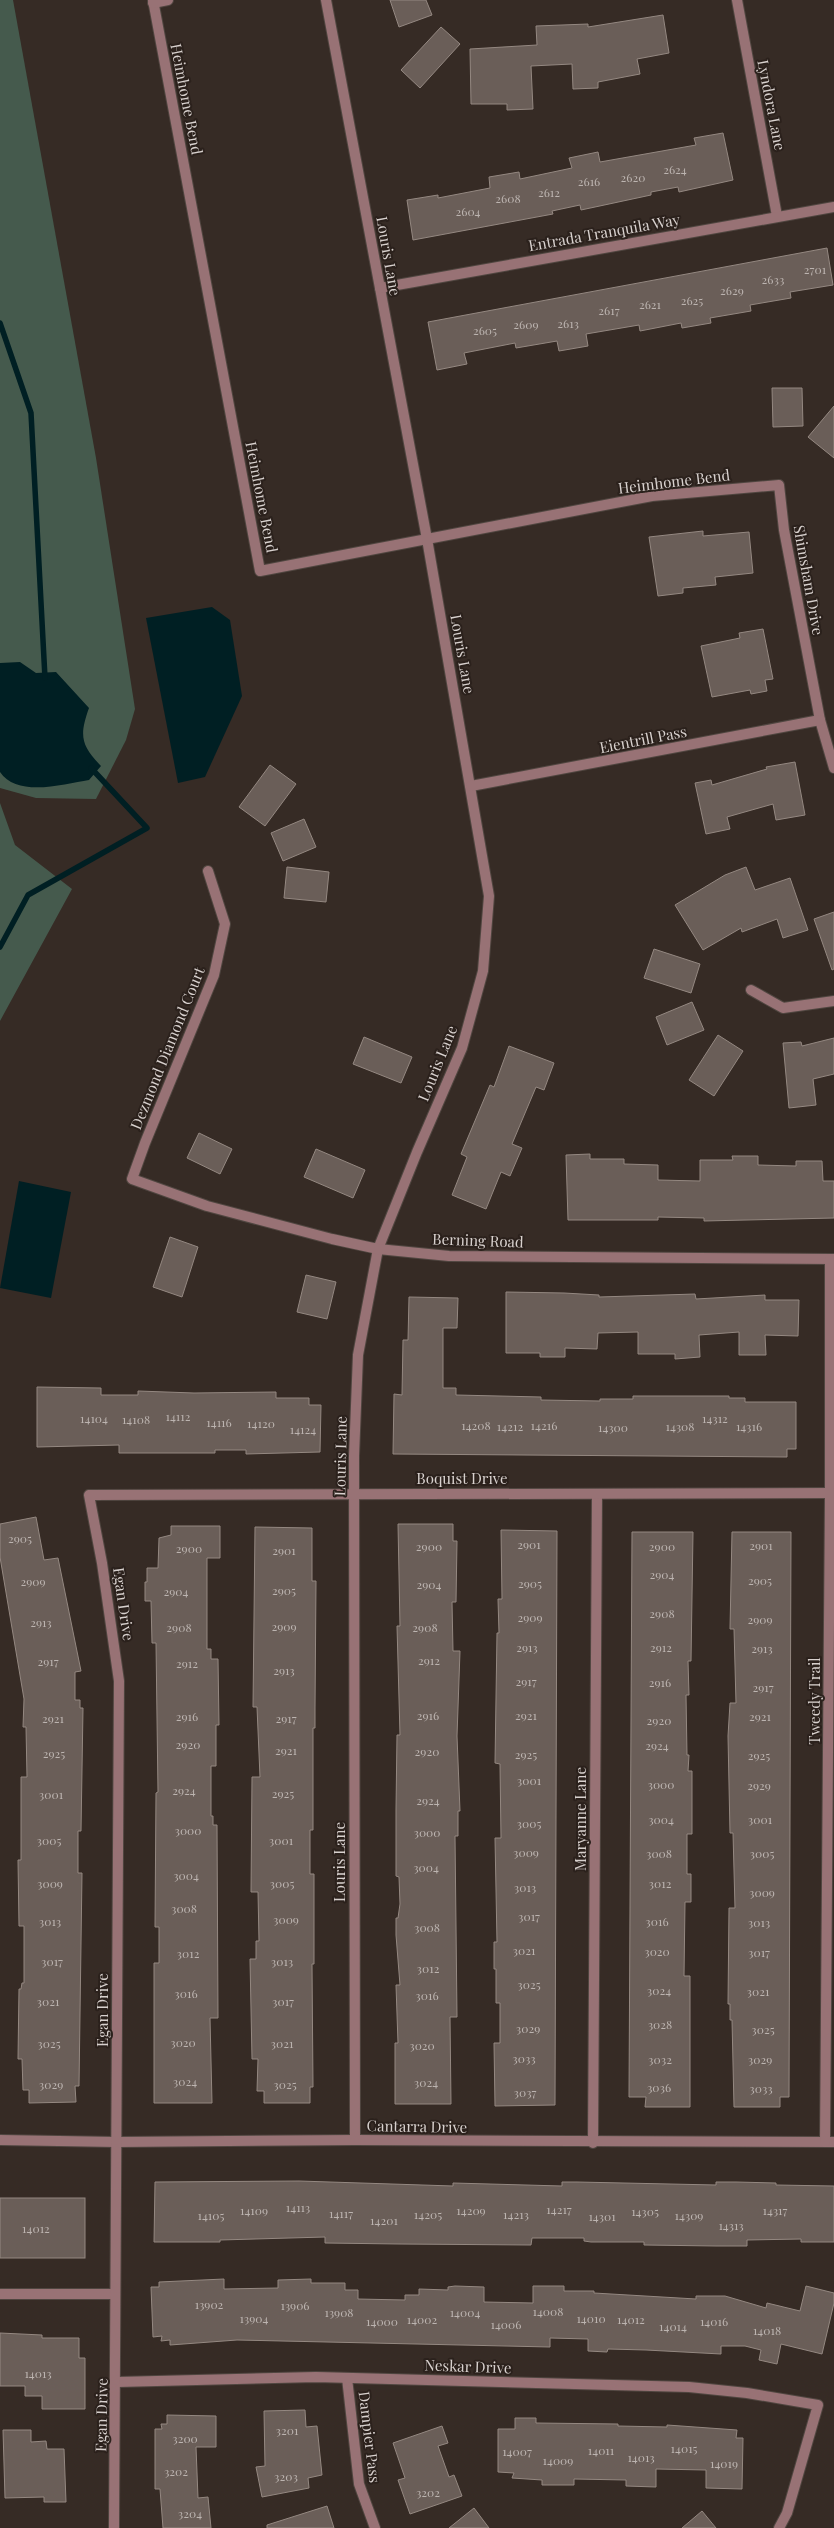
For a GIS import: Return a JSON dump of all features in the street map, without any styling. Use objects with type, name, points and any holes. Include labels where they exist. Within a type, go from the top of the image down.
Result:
[{"type":"street","points":[[153,2],[168,0]]},
{"type":"street","name":"Louris Lane","points":[[326,0],[472,786],[489,896],[483,971],[462,1048],[378,1249],[358,1355],[354,1493],[354,2140]]},
{"type":"street","name":"Lyndora Lane","points":[[737,0],[778,216]]},
{"type":"street","name":"Heimhome Bend","points":[[153,2],[260,571],[652,496],[779,485]]},
{"type":"street","name":"Entrada Tranquila Way","points":[[380,288],[834,207]]},
{"type":"street","name":"Shimsham Drive","points":[[779,485],[784,530],[820,720],[834,768]]},
{"type":"street","name":"Eientrill Pass","points":[[472,786],[820,720]]},
{"type":"street","name":"Dezmond Diamond Court","points":[[133,1178],[144,1144],[214,975],[225,924],[208,871]]},
{"type":"street","points":[[751,990],[783,1008],[834,1001]]},
{"type":"street","name":"Berning Road","points":[[133,1178],[207,1206],[332,1239],[378,1249],[449,1256],[832,1259]]},
{"type":"street","name":"Tweedy Trail","points":[[829,2142],[832,1259]]},
{"type":"street","name":"Boquist Drive","points":[[89,1495],[832,1493]]},
{"type":"street","name":"Maryanne Lane","points":[[593,2143],[597,1494]]},
{"type":"street","name":"Egan Drive","points":[[89,1495],[102,1562],[120,1681],[115,2294],[117,2382],[114,2528]]},
{"type":"street","name":"Cantarra Drive","points":[[0,2140],[117,2142],[354,2140],[593,2143],[829,2142]]},
{"type":"street","points":[[0,2294],[115,2294]]},
{"type":"street","name":"Neskar Drive","points":[[117,2382],[272,2377],[689,2387],[747,2393],[818,2405],[787,2513],[779,2528]]},
{"type":"street","name":"Dampier Pass","points":[[348,2378],[359,2484],[375,2528]]},
{"type":"green space","points":[[0,0],[13,0],[96,458],[135,709],[126,740],[96,799],[36,798],[0,788]]},
{"type":"green space","points":[[0,803],[15,845],[72,889],[0,1021]]},
{"type":"water","points":[[212,607],[230,620],[242,696],[205,777],[178,783],[146,618]]},
{"type":"water","points":[[20,662],[36,673],[56,672],[89,708],[84,726],[84,740],[89,752],[101,766],[89,780],[54,786],[29,787],[18,785],[8,780],[0,772],[0,663]]},
{"type":"water","points":[[19,1181],[71,1192],[51,1298],[0,1288]]},
{"type":"building","points":[[390,0],[426,0],[432,15],[399,27]]},
{"type":"building","points":[[663,15],[669,53],[637,59],[640,74],[598,82],[598,88],[573,89],[572,64],[531,66],[533,109],[507,110],[507,104],[471,104],[470,49],[537,45],[536,26],[588,24],[588,27]]},
{"type":"building","points":[[441,27],[460,44],[420,88],[401,70]]},
{"type":"building","points":[[723,133],[733,180],[679,192],[678,187],[651,192],[651,195],[581,210],[580,205],[552,211],[553,214],[413,240],[407,200],[438,195],[438,198],[490,188],[489,177],[519,172],[520,179],[572,168],[569,158],[598,152],[600,162],[696,145],[694,138]]},
{"type":"building","points":[[827,248],[833,285],[790,292],[791,298],[750,305],[751,311],[710,318],[711,323],[682,328],[681,323],[640,331],[639,325],[586,334],[588,346],[559,351],[557,341],[516,348],[515,343],[464,353],[467,364],[437,370],[428,322]]},
{"type":"building","points":[[772,388],[802,388],[803,426],[773,427]]},
{"type":"building","points":[[834,406],[834,458],[808,437]]},
{"type":"building","points":[[703,531],[703,536],[749,532],[753,573],[715,577],[716,585],[683,588],[683,593],[658,596],[649,537]]},
{"type":"building","points":[[763,629],[773,679],[765,680],[767,691],[751,694],[750,690],[712,697],[701,646],[740,638],[739,633]]},
{"type":"building","points":[[795,762],[805,815],[776,820],[773,804],[727,817],[730,829],[706,834],[695,783],[711,780],[712,785],[767,769],[766,767]]},
{"type":"building","points":[[270,765],[296,784],[265,826],[239,807]]},
{"type":"building","points":[[304,819],[316,847],[283,861],[271,833]]},
{"type":"building","points":[[287,867],[329,872],[326,902],[284,898]]},
{"type":"building","points":[[746,867],[755,890],[790,878],[808,930],[783,938],[777,919],[742,932],[741,928],[703,950],[675,905],[725,875]]},
{"type":"building","points":[[834,912],[834,969],[832,970],[814,919]]},
{"type":"building","points":[[654,949],[700,964],[691,993],[644,978]]},
{"type":"building","points":[[692,1002],[704,1030],[667,1045],[656,1017]]},
{"type":"building","points":[[718,1035],[743,1051],[714,1096],[689,1080]]},
{"type":"building","points":[[364,1037],[412,1057],[401,1083],[353,1064]]},
{"type":"building","points":[[834,1038],[834,1074],[813,1079],[816,1105],[789,1108],[783,1043],[801,1042],[802,1046]]},
{"type":"building","points":[[509,1046],[554,1063],[544,1090],[536,1087],[512,1144],[522,1148],[510,1176],[501,1172],[486,1209],[452,1195],[467,1157],[461,1154],[490,1085],[494,1087]]},
{"type":"building","points":[[199,1133],[232,1149],[220,1174],[187,1158]]},
{"type":"building","points":[[316,1149],[365,1170],[353,1198],[304,1177]]},
{"type":"building","points":[[590,1154],[590,1159],[624,1159],[624,1164],[658,1165],[658,1180],[700,1181],[700,1160],[733,1160],[732,1156],[758,1156],[758,1165],[796,1166],[796,1161],[822,1161],[823,1181],[834,1181],[834,1218],[704,1221],[704,1218],[658,1217],[658,1220],[568,1220],[566,1155]]},
{"type":"building","points":[[170,1237],[198,1247],[182,1297],[153,1287]]},
{"type":"building","points":[[306,1275],[336,1282],[327,1319],[297,1312]]},
{"type":"building","points":[[506,1292],[564,1293],[599,1295],[599,1297],[695,1294],[696,1299],[765,1295],[765,1300],[799,1300],[798,1336],[765,1335],[766,1355],[739,1355],[739,1332],[699,1335],[700,1357],[675,1359],[675,1354],[638,1354],[638,1332],[598,1333],[597,1349],[565,1348],[565,1357],[540,1357],[540,1353],[506,1353]]},
{"type":"building","points":[[409,1297],[458,1298],[457,1328],[443,1328],[443,1388],[456,1388],[456,1395],[541,1397],[541,1400],[600,1401],[600,1399],[633,1399],[633,1396],[729,1396],[729,1398],[745,1398],[745,1402],[796,1402],[796,1449],[787,1449],[787,1457],[393,1454],[394,1394],[402,1395],[403,1340],[408,1340]]},
{"type":"building","points":[[37,1387],[101,1388],[101,1395],[138,1395],[138,1391],[194,1393],[276,1392],[276,1398],[309,1398],[309,1405],[321,1405],[320,1452],[246,1454],[246,1450],[215,1450],[215,1453],[119,1453],[119,1445],[37,1447]]},
{"type":"building","points":[[36,1517],[44,1560],[58,1558],[81,1671],[75,1672],[75,1700],[80,1700],[80,1708],[83,1708],[81,1831],[78,1831],[78,1873],[82,1873],[79,2086],[75,2086],[76,2102],[29,2103],[29,2090],[23,2090],[22,2059],[18,2059],[19,1989],[21,1989],[22,1983],[24,1983],[24,1926],[19,1926],[18,1860],[21,1860],[21,1777],[27,1777],[26,1727],[23,1727],[24,1699],[0,1557],[0,1524]]},
{"type":"building","points":[[398,1524],[453,1524],[453,1541],[457,1541],[456,1602],[452,1602],[453,1651],[460,1651],[457,1736],[460,1811],[458,1811],[458,1836],[455,1836],[457,2017],[450,2017],[451,2104],[395,2104],[395,2043],[398,2043],[396,1985],[400,1985],[396,1935],[396,1918],[398,1918],[400,1904],[399,1877],[396,1876],[397,1735],[400,1735],[397,1626],[400,1626]]},
{"type":"building","points":[[171,1526],[220,1526],[220,1558],[207,1558],[207,1649],[211,1649],[211,1659],[218,1659],[219,1725],[216,1725],[216,1766],[211,1766],[211,1816],[213,1816],[213,1825],[217,1825],[218,2018],[210,2018],[212,2103],[154,2103],[154,1963],[159,1963],[159,1927],[155,1927],[156,1793],[158,1792],[156,1643],[152,1643],[151,1601],[145,1601],[145,1582],[147,1582],[147,1568],[158,1568],[159,1538],[171,1535]]},
{"type":"building","points":[[255,1527],[312,1528],[312,1581],[316,1581],[313,1830],[310,1830],[310,1874],[314,1874],[314,1964],[312,1964],[313,2087],[310,2087],[310,2103],[264,2103],[264,2091],[257,2091],[258,2059],[252,2059],[250,1959],[256,1959],[256,1941],[259,1941],[258,1892],[251,1892],[252,1777],[260,1777],[257,1707],[253,1707]]},
{"type":"building","points":[[501,1530],[557,1531],[555,2105],[495,2106],[494,2043],[500,2043],[500,2003],[496,2003],[494,1942],[497,1942],[495,1838],[501,1838],[500,1764],[495,1763],[497,1633],[499,1633],[498,1599],[502,1599]]},
{"type":"building","points":[[632,1532],[693,1532],[691,1661],[688,1661],[689,1695],[686,1695],[688,1771],[692,1771],[692,1834],[687,1834],[687,1874],[691,1874],[691,1902],[685,1902],[684,1976],[690,1976],[690,2107],[645,2107],[646,2097],[629,2097]]},
{"type":"building","points":[[732,1532],[791,1532],[789,2097],[780,2097],[780,2107],[734,2107],[732,2020],[730,2020],[730,2004],[728,2004],[729,1908],[735,1908],[733,1833],[730,1833],[728,1736],[730,1703],[736,1703],[734,1629],[730,1629]]},
{"type":"building","points":[[299,2181],[453,2186],[453,2183],[562,2186],[562,2182],[716,2185],[716,2182],[736,2182],[834,2186],[834,2242],[801,2242],[801,2239],[747,2240],[747,2246],[716,2246],[644,2245],[644,2242],[591,2242],[584,2241],[584,2238],[532,2238],[531,2245],[399,2244],[325,2243],[325,2237],[220,2240],[220,2242],[154,2242],[155,2182]]},
{"type":"building","points":[[0,2198],[85,2198],[85,2258],[0,2258]]},
{"type":"building","points":[[224,2279],[224,2289],[278,2288],[278,2280],[311,2279],[311,2283],[345,2283],[345,2290],[358,2290],[358,2299],[405,2300],[405,2295],[419,2295],[419,2289],[448,2290],[448,2287],[455,2286],[484,2287],[484,2302],[533,2303],[533,2286],[564,2286],[564,2291],[594,2291],[594,2293],[696,2299],[696,2296],[725,2296],[766,2308],[767,2303],[800,2311],[806,2286],[834,2293],[834,2303],[822,2354],[781,2344],[777,2364],[759,2360],[761,2350],[745,2346],[721,2346],[721,2354],[608,2349],[607,2352],[588,2351],[588,2339],[550,2338],[550,2347],[237,2340],[170,2345],[170,2340],[161,2341],[162,2336],[153,2337],[151,2287],[159,2287],[159,2282]]},
{"type":"building","points":[[0,2333],[42,2335],[42,2338],[79,2338],[79,2358],[85,2358],[85,2409],[42,2409],[42,2396],[25,2396],[25,2386],[0,2386]]},
{"type":"building","points":[[305,2410],[306,2427],[317,2426],[322,2475],[308,2478],[309,2488],[262,2497],[256,2467],[265,2466],[264,2411]]},
{"type":"building","points":[[167,2415],[216,2416],[216,2447],[196,2447],[198,2498],[208,2497],[211,2528],[163,2528],[160,2489],[155,2489],[155,2429],[162,2429],[161,2424],[167,2424]]},
{"type":"building","points":[[515,2418],[536,2418],[536,2423],[618,2424],[618,2426],[667,2427],[667,2425],[737,2430],[736,2438],[743,2438],[742,2489],[706,2488],[706,2470],[656,2469],[656,2487],[626,2486],[626,2480],[574,2479],[574,2485],[542,2485],[542,2480],[512,2478],[514,2473],[498,2472],[498,2429],[515,2429]]},
{"type":"building","points":[[442,2426],[448,2443],[438,2446],[449,2477],[454,2475],[462,2496],[410,2514],[398,2480],[405,2478],[393,2443]]},
{"type":"building","points":[[3,2430],[31,2430],[31,2442],[46,2441],[47,2449],[64,2449],[66,2502],[44,2502],[44,2497],[5,2498]]},
{"type":"building","points":[[327,2506],[334,2528],[267,2528],[267,2525]]},
{"type":"building","points":[[474,2508],[489,2528],[449,2528]]},
{"type":"building","points":[[702,2511],[716,2528],[682,2528]]},
{"type":"waterway","points":[[0,323],[31,413],[45,678]]},
{"type":"waterway","points":[[0,947],[28,895],[147,828],[91,768]]}]
